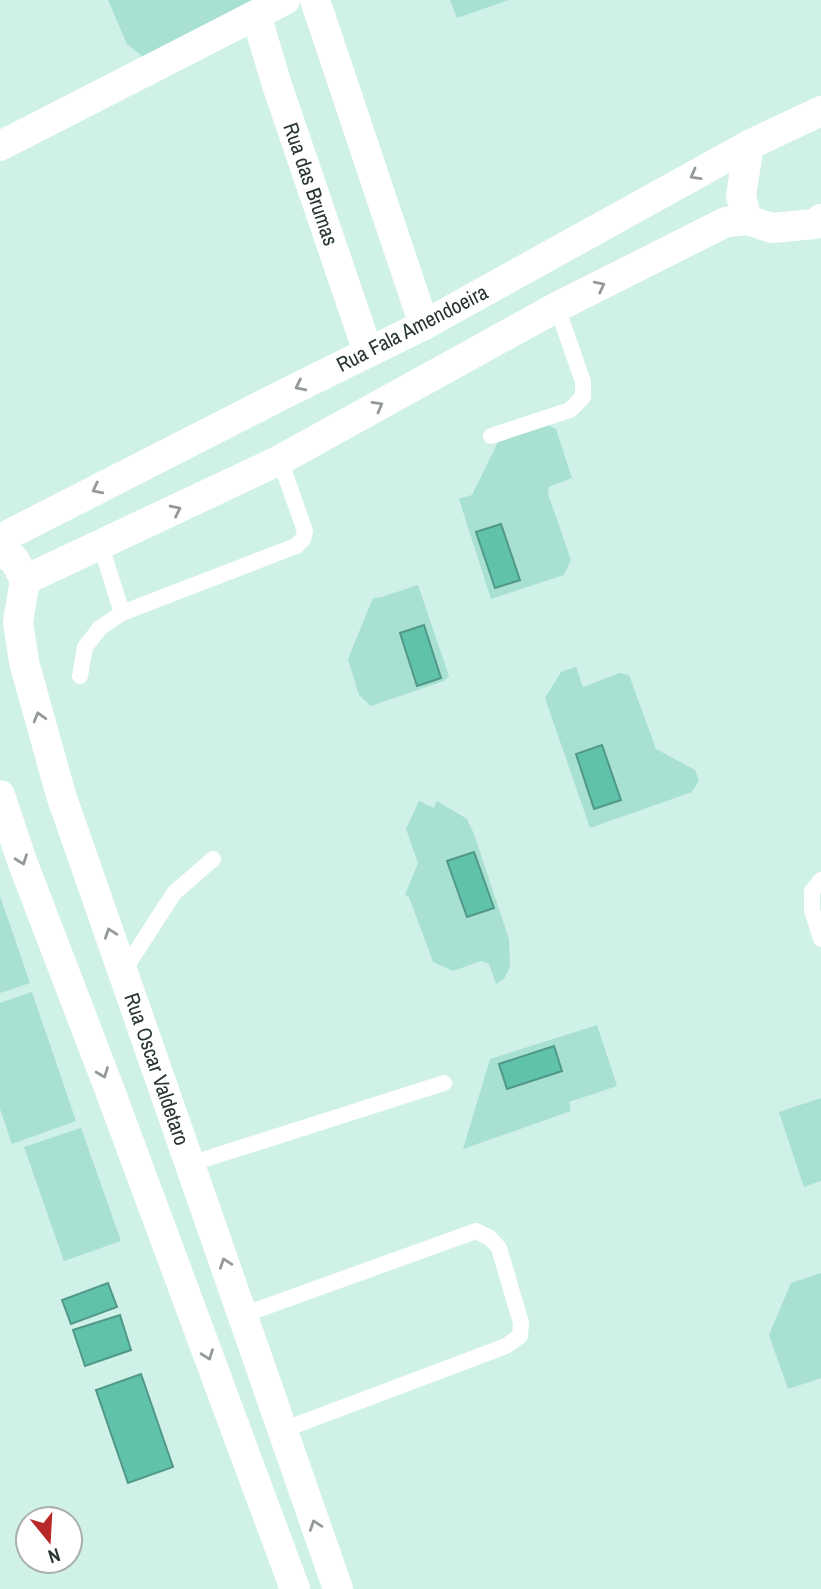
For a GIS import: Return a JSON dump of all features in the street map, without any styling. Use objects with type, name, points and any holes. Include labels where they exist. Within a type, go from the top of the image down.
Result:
[{"type":"street","points":[[0,146],[285,0]]},
{"type":"street","points":[[315,0],[424,325]]},
{"type":"street","name":"Rua das Brumas","points":[[256,15],[273,73],[368,352]]},
{"type":"street","name":"Rua Fala Amendoeira","points":[[0,539],[424,325],[749,145],[821,111]]},
{"type":"street","points":[[747,220],[741,196],[749,145]]},
{"type":"street","points":[[0,552],[14,559],[25,580],[101,546],[279,460],[557,307],[726,222],[747,220],[772,228],[819,229]]},
{"type":"street","name":"Rua Oscar Valdetaro","points":[[25,580],[9,626],[24,662],[61,795],[338,1589]]},
{"type":"street","points":[[0,795],[22,861],[295,1589]]},
{"type":"lane","points":[[491,436],[570,411],[583,397],[583,382],[557,307]]},
{"type":"lane","points":[[80,676],[85,647],[100,628],[122,613],[296,547],[303,539],[305,531],[279,460]]},
{"type":"lane","points":[[101,546],[122,613]]},
{"type":"lane","points":[[123,972],[174,893],[213,859]]},
{"type":"lane","points":[[821,880],[811,891],[812,910],[821,939]]},
{"type":"lane","points":[[190,1164],[444,1083]]},
{"type":"lane","points":[[243,1315],[476,1231],[490,1238],[499,1248],[521,1323],[520,1336],[506,1346],[283,1430]]},
{"type":"shaded area","points":[[108,0],[256,0],[143,57],[127,44]]},
{"type":"shaded area","points":[[450,0],[509,0],[457,18]]},
{"type":"shaded area","points":[[546,424],[556,429],[572,478],[549,487],[548,494],[571,560],[564,575],[491,599],[459,499],[472,495],[499,440]]},
{"type":"shaded area","points":[[501,524],[520,580],[495,588],[476,532]]},
{"type":"shaded area","points":[[418,585],[449,676],[444,681],[371,706],[359,695],[348,659],[373,598]]},
{"type":"shaded area","points":[[424,625],[441,678],[417,686],[400,633]]},
{"type":"shaded area","points":[[576,667],[583,687],[620,673],[629,675],[656,749],[695,770],[699,780],[692,792],[590,828],[545,698],[561,672]]},
{"type":"shaded area","points":[[602,745],[621,800],[594,809],[576,754]]},
{"type":"shaded area","points":[[419,801],[434,808],[437,801],[467,819],[474,834],[509,939],[510,967],[504,979],[496,984],[489,964],[481,961],[453,971],[433,962],[409,897],[405,895],[418,863],[406,829]]},
{"type":"shaded area","points":[[474,852],[494,908],[467,917],[447,861]]},
{"type":"shaded area","points":[[0,896],[30,983],[0,993]]},
{"type":"shaded area","points":[[32,992],[76,1121],[12,1144],[0,1109],[0,1003]]},
{"type":"shaded area","points":[[597,1025],[617,1086],[569,1102],[571,1111],[463,1149],[490,1059]]},
{"type":"shaded area","points":[[554,1046],[562,1071],[507,1089],[499,1064]]},
{"type":"shaded area","points":[[821,1098],[821,1181],[804,1187],[779,1112]]},
{"type":"shaded area","points":[[81,1128],[121,1241],[64,1261],[24,1147]]},
{"type":"shaded area","points":[[821,1273],[821,1378],[788,1389],[769,1335],[791,1283]]},
{"type":"shaded area","points":[[108,1283],[117,1307],[71,1324],[62,1300]]},
{"type":"shaded area","points":[[120,1315],[131,1350],[85,1366],[73,1330]]},
{"type":"shaded area","points":[[141,1374],[173,1467],[128,1483],[96,1390]]}]
